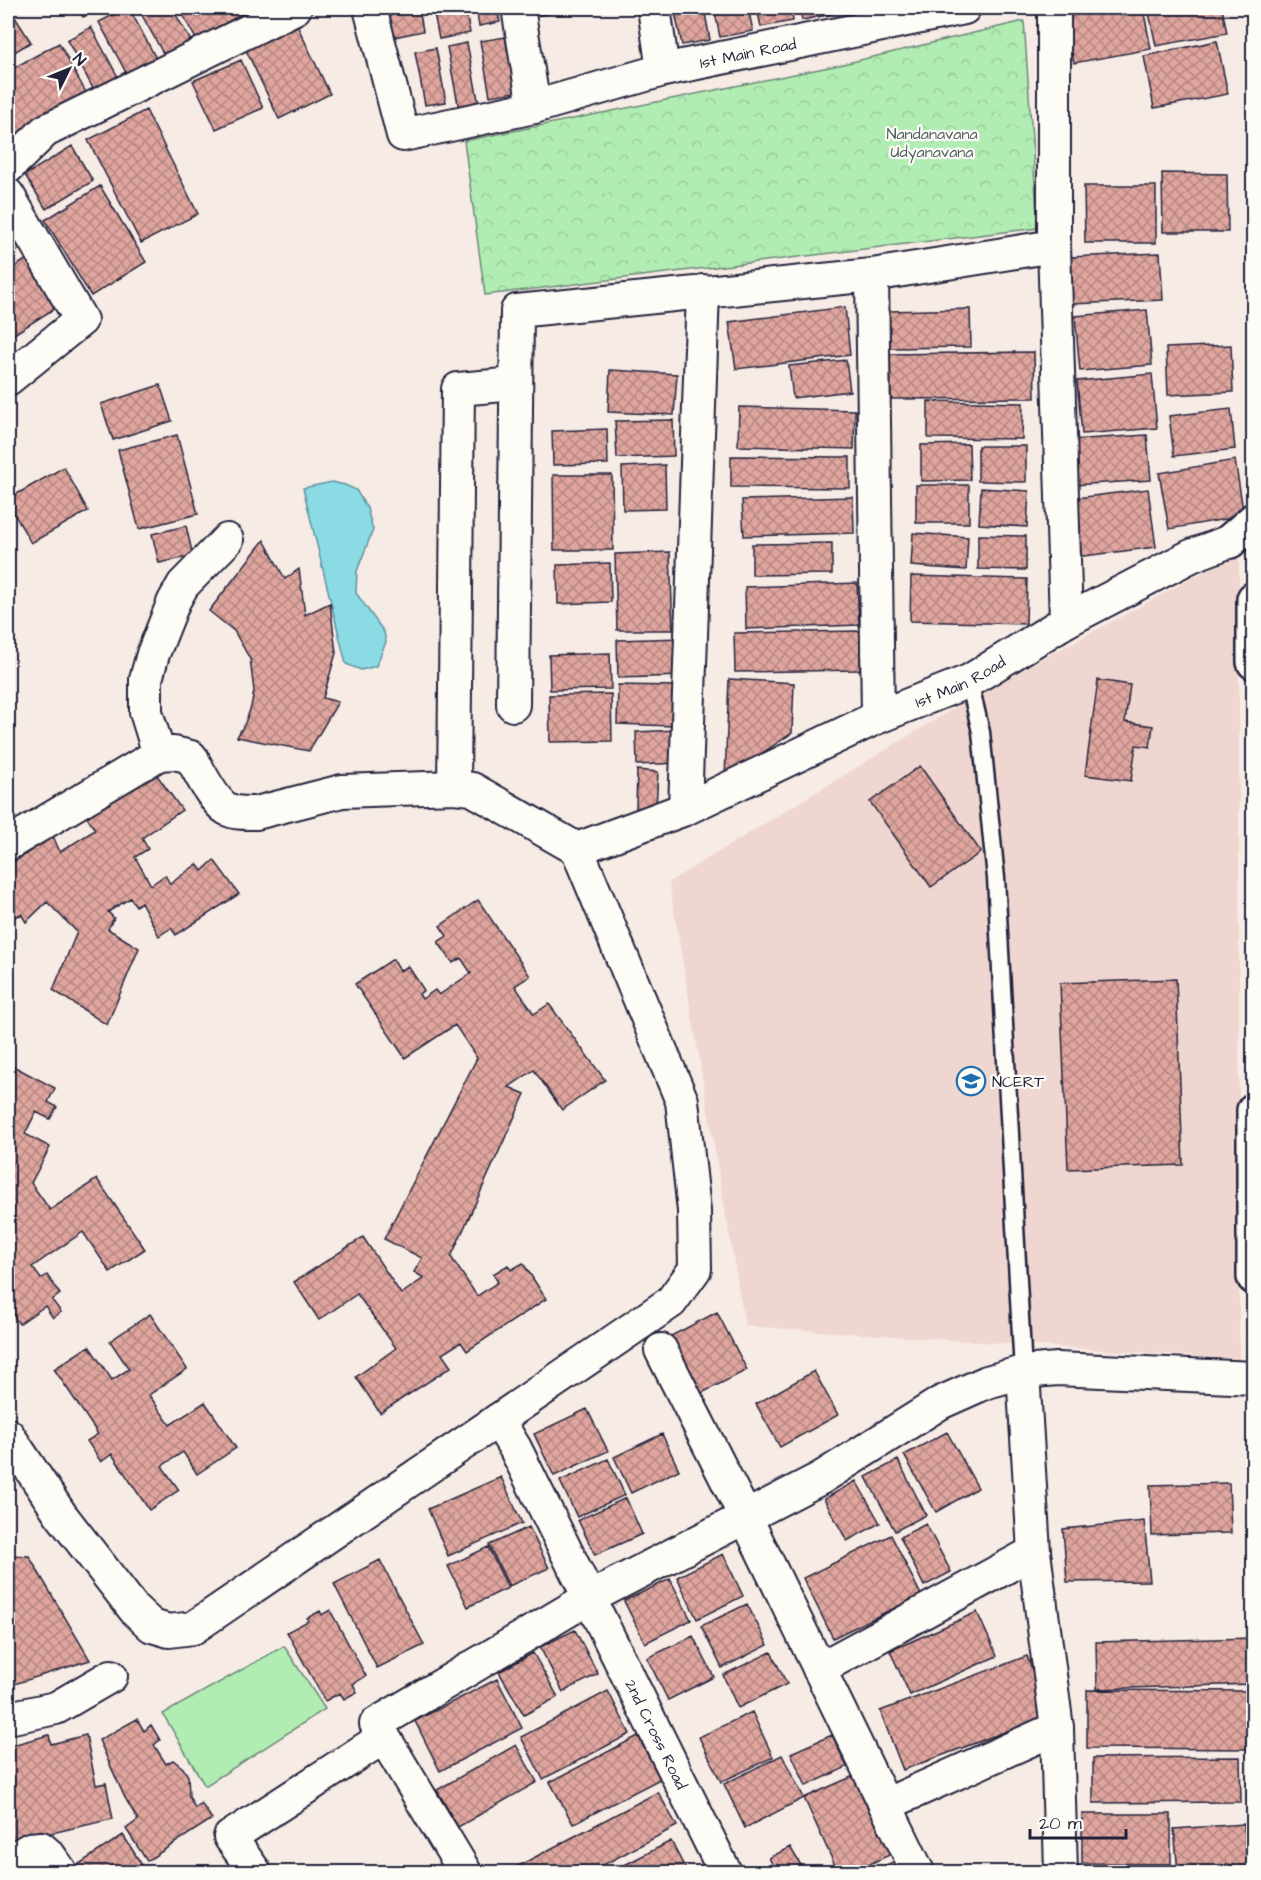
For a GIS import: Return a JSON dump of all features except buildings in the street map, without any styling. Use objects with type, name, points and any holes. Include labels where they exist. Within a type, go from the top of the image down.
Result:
[{"type":"street","points":[[8,167],[45,131],[295,8]]},
{"type":"street","name":"1st Main Road","points":[[370,8],[403,135],[534,108],[663,70],[964,8]]},
{"type":"street","points":[[518,8],[534,108]]},
{"type":"street","points":[[654,8],[663,70]]},
{"type":"street","points":[[1054,8],[1054,246],[1066,621]]},
{"type":"street","points":[[8,195],[81,320],[8,379]]},
{"type":"street","points":[[513,705],[518,311],[872,275],[1054,246]]},
{"type":"street","points":[[872,275],[878,717]]},
{"type":"street","points":[[685,809],[704,291]]},
{"type":"street","points":[[454,787],[458,389],[516,384]]},
{"type":"street","name":"1st Main Road","points":[[577,849],[685,809],[878,717],[969,681],[1066,621],[1191,556],[1246,536]]},
{"type":"street","points":[[159,754],[146,712],[146,678],[153,654],[174,601],[183,585],[227,540]]},
{"type":"street","points":[[1254,599],[1254,662]]},
{"type":"street","points":[[8,844],[159,754],[174,753],[191,757],[214,796],[226,809],[242,813],[256,813],[342,791],[454,787],[472,789],[577,849],[682,1101],[694,1211],[695,1269],[671,1302],[193,1628],[168,1631],[152,1626],[134,1609],[61,1515],[8,1435]]},
{"type":"street","points":[[1254,1110],[1254,1277]]},
{"type":"street","points":[[661,1350],[745,1516],[918,1872]]},
{"type":"street","points":[[392,1467],[543,1369],[552,1383]]},
{"type":"street","points":[[465,1872],[376,1724],[589,1598],[821,1478],[940,1403],[987,1382],[1023,1372],[1057,1369],[1254,1378]]},
{"type":"street","points":[[1023,1372],[1034,1552],[1057,1728],[1061,1872]]},
{"type":"street","name":"2nd Cross Road","points":[[498,1420],[515,1448],[725,1872]]},
{"type":"street","points":[[819,1669],[1034,1552]]},
{"type":"street","points":[[8,1718],[56,1708],[111,1676]]},
{"type":"street","points":[[885,1805],[1057,1728]]},
{"type":"street","points":[[255,1872],[230,1837],[384,1737]]},
{"type":"street","points":[[8,1862],[30,1849],[41,1848],[61,1872]]},
{"type":"lane","points":[[969,681],[981,732],[996,878],[1023,1372]]},
{"type":"shaded area","name":"NCERT","points":[[1239,553],[1239,1359],[745,1326],[669,882],[979,693]]},
{"type":"green space","name":"Nandanavana Udyanavana","points":[[1024,21],[1038,228],[485,295],[464,141],[839,65]]},
{"type":"green space","points":[[284,1646],[325,1709],[205,1786],[163,1714]]},
{"type":"water","points":[[332,482],[356,490],[367,508],[373,530],[357,571],[356,593],[384,632],[386,642],[376,666],[361,670],[346,664],[303,488]]},
{"type":"place","name":"NCERT","points":[[971,1081]]}]
